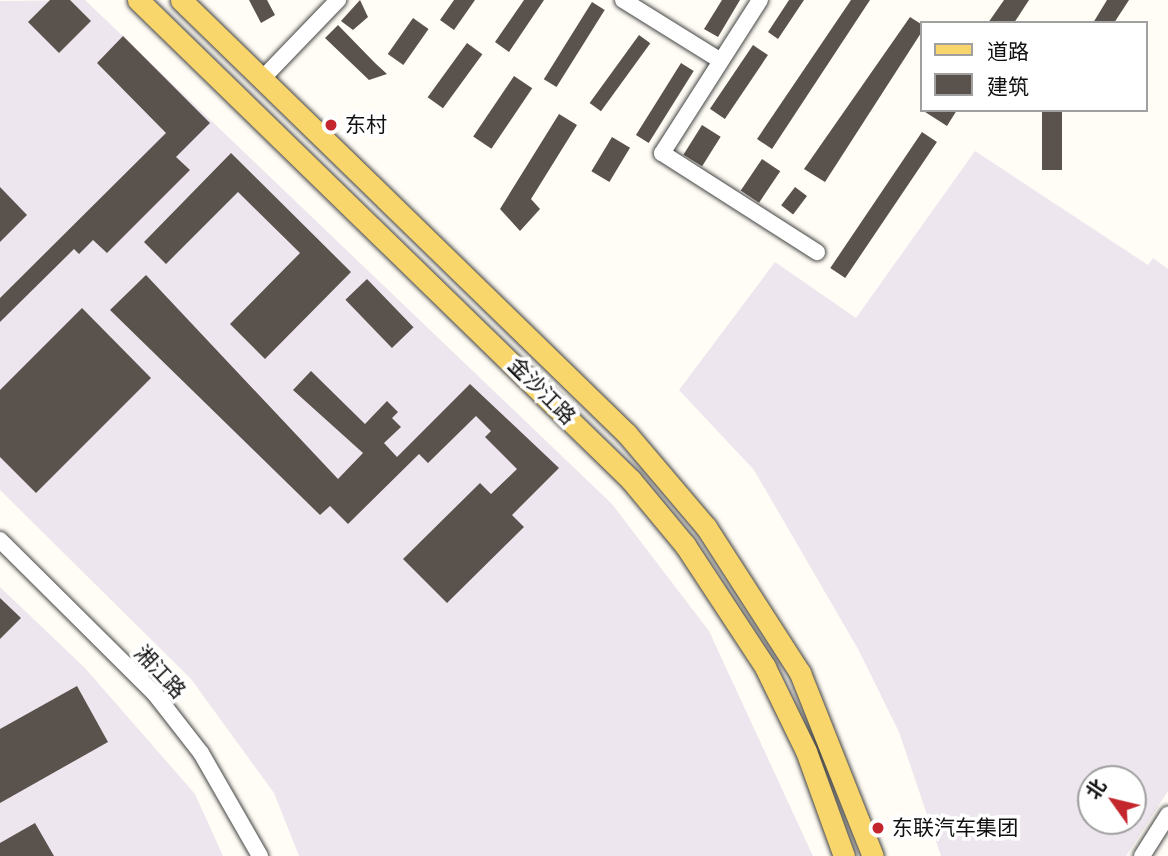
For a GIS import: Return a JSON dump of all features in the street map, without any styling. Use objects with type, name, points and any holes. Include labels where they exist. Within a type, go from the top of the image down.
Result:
[{"type":"main road","name":"金沙江路","points":[[138,0],[631,480],[685,545],[765,667],[806,751],[844,856]]},
{"type":"main road","name":"金沙江路","points":[[181,0],[627,434],[706,527],[800,673],[873,856]]},
{"type":"street","points":[[261,79],[338,0]]},
{"type":"street","points":[[623,0],[720,61]]},
{"type":"street","points":[[760,0],[662,153],[817,252]]},
{"type":"street","name":"湘江路","points":[[0,540],[155,694],[201,753],[260,856]]},
{"type":"street","points":[[1142,856],[1168,815]]},
{"type":"shaded area","points":[[85,0],[612,504],[709,631],[813,856],[299,856],[274,793],[191,679],[0,490],[0,1]]},
{"type":"shaded area","points":[[975,151],[1148,265],[1153,258],[1168,269],[1168,791],[1147,824],[1147,765],[1077,765],[1077,835],[1140,835],[1126,856],[941,856],[899,732],[858,649],[754,470],[679,390],[775,262],[856,318]]},
{"type":"shaded area","points":[[0,587],[85,668],[195,794],[223,856],[0,856]]},
{"type":"building","points":[[50,0],[70,0],[91,21],[59,53],[28,22]]},
{"type":"building","points":[[249,0],[267,0],[275,15],[261,23]]},
{"type":"building","points":[[360,0],[368,17],[353,30],[341,21]]},
{"type":"building","points":[[454,0],[475,0],[454,30],[440,20]]},
{"type":"building","points":[[524,0],[544,0],[509,52],[495,42]]},
{"type":"building","points":[[722,0],[740,0],[718,37],[704,29]]},
{"type":"building","points":[[789,0],[804,0],[778,39],[768,32]]},
{"type":"building","points":[[851,0],[870,0],[772,149],[757,139]]},
{"type":"building","points":[[1004,0],[1029,0],[1015,21],[989,21]]},
{"type":"building","points":[[1107,0],[1129,0],[1115,21],[1094,21]]},
{"type":"building","points":[[592,2],[605,10],[556,87],[544,79]]},
{"type":"building","points":[[910,17],[920,23],[920,35],[825,182],[804,169]]},
{"type":"building","points":[[413,18],[429,29],[403,65],[388,54]]},
{"type":"building","points":[[338,25],[387,74],[369,80],[325,38]]},
{"type":"building","points":[[639,35],[650,43],[601,111],[590,103]]},
{"type":"building","points":[[123,36],[210,123],[176,157],[190,170],[107,253],[93,240],[79,254],[74,249],[0,322],[0,298],[166,133],[97,63]]},
{"type":"building","points":[[467,43],[482,54],[443,108],[428,97]]},
{"type":"building","points":[[753,45],[768,55],[725,119],[710,109]]},
{"type":"building","points":[[681,63],[694,71],[649,143],[636,135]]},
{"type":"building","points":[[514,76],[532,88],[491,149],[473,137]]},
{"type":"building","points":[[925,112],[956,112],[947,126]]},
{"type":"building","points":[[1042,112],[1062,112],[1062,170],[1042,170]]},
{"type":"building","points":[[559,114],[577,125],[531,199],[540,209],[520,231],[500,209]]},
{"type":"building","points":[[702,125],[721,137],[702,166],[683,155]]},
{"type":"building","points":[[922,132],[937,142],[845,278],[830,268]]},
{"type":"building","points":[[612,137],[630,148],[609,182],[591,171]]},
{"type":"building","points":[[231,153],[351,272],[265,359],[230,324],[300,253],[238,192],[166,264],[144,242]]},
{"type":"building","points":[[762,159],[780,171],[759,203],[741,191]]},
{"type":"building","points":[[0,187],[27,215],[0,242]]},
{"type":"building","points":[[795,187],[807,196],[793,214],[781,205]]},
{"type":"building","points":[[146,275],[338,479],[363,453],[293,390],[311,371],[365,424],[387,401],[398,412],[392,418],[401,427],[384,443],[397,457],[470,384],[559,468],[512,515],[524,527],[447,603],[403,559],[480,483],[491,494],[517,469],[485,437],[491,431],[476,416],[428,463],[419,454],[348,524],[330,506],[320,515],[110,310]]},
{"type":"building","points":[[367,279],[414,327],[392,348],[345,300]]},
{"type":"building","points":[[82,308],[151,378],[36,493],[0,457],[0,390]]},
{"type":"building","points":[[0,598],[21,618],[0,639]]},
{"type":"building","points":[[77,686],[108,742],[0,803],[0,729]]},
{"type":"building","points":[[35,823],[54,856],[0,856],[0,843]]},
{"type":"place","name":"东村","points":[[331,125]]},
{"type":"place","name":"东联汽车集团","points":[[878,828]]}]
